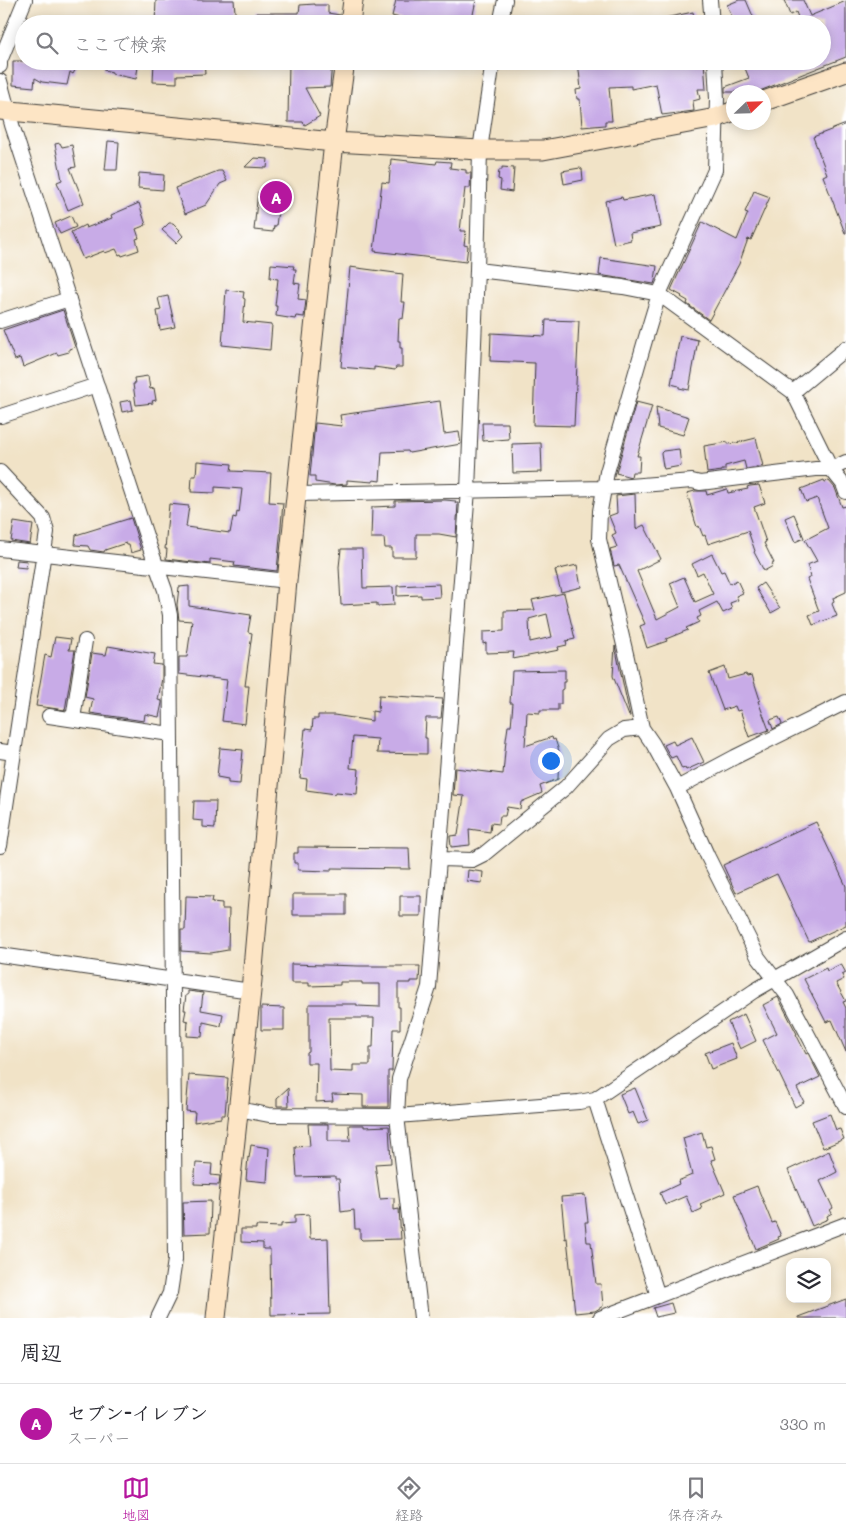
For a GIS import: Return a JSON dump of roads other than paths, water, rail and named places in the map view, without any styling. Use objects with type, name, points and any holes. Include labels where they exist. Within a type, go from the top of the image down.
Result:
[{"type":"street","points":[[19,15],[25,0]]},
{"type":"street","points":[[351,15],[353,0]]},
{"type":"street","points":[[502,15],[505,0]]},
{"type":"street","points":[[710,0],[711,15]]},
{"type":"street","points":[[0,66],[0,61],[15,24]]},
{"type":"street","points":[[216,1318],[251,991],[287,581],[334,142],[344,70]]},
{"type":"street","points":[[421,1318],[397,1116],[399,1079],[429,987],[468,490],[480,150],[492,70]]},
{"type":"street","points":[[715,70],[717,99],[715,170],[659,294],[604,488],[600,511],[599,539],[642,728],[677,788],[708,857],[758,957],[773,979],[787,994],[846,1107]]},
{"type":"street","points":[[771,99],[846,72]]},
{"type":"street","points":[[0,81],[4,110],[69,299],[165,590],[170,615],[175,1260],[170,1293],[158,1318]]},
{"type":"street","points":[[4,110],[334,142],[480,150],[543,150],[716,118],[726,114]]},
{"type":"street","points":[[477,270],[623,287],[659,294],[793,392],[831,469],[843,484],[846,492]]},
{"type":"street","points":[[0,322],[69,299]]},
{"type":"street","points":[[793,392],[846,348]]},
{"type":"street","points":[[1,416],[97,385]]},
{"type":"street","points":[[297,494],[604,488],[692,481],[700,483],[816,469],[831,469],[846,462]]},
{"type":"street","points":[[0,472],[43,518],[47,532],[7,752],[0,846]]},
{"type":"street","points":[[0,549],[287,581]]},
{"type":"street","points":[[73,719],[85,641]]},
{"type":"street","points":[[677,788],[846,702]]},
{"type":"street","points":[[49,716],[170,734]]},
{"type":"street","points":[[440,859],[472,860],[484,854],[566,786],[609,739],[624,730],[642,728]]},
{"type":"street","points":[[238,1109],[268,1115],[397,1116],[579,1102],[595,1099],[773,979],[846,938]]},
{"type":"street","points":[[0,955],[251,991]]},
{"type":"street","points":[[595,1099],[658,1296]]},
{"type":"street","points":[[600,1318],[846,1224]]},
{"type":"place","name":"セブン-イレブン","points":[[276,197]]}]
